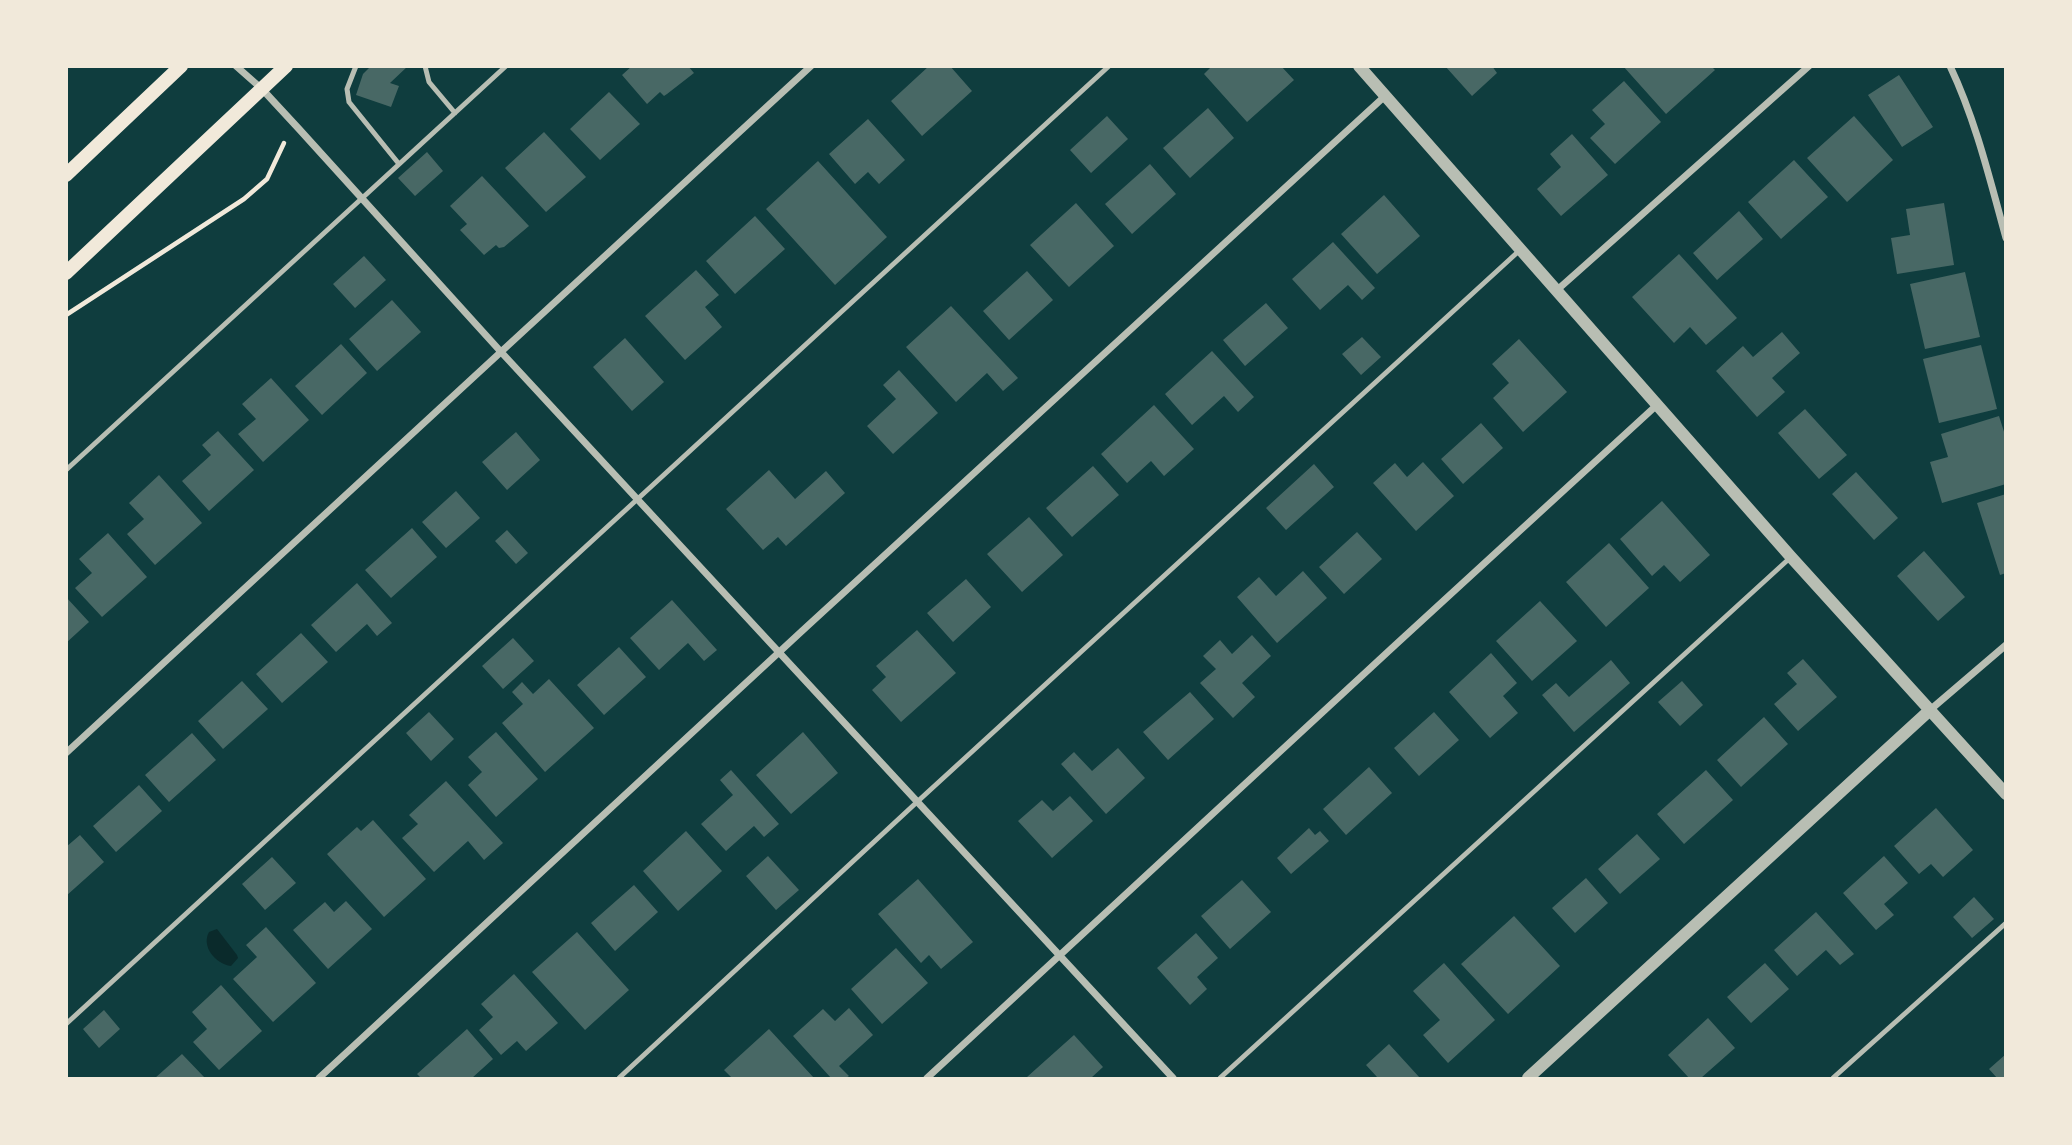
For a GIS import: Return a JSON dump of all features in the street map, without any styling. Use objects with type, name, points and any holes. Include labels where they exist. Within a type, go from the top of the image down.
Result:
[{"type":"main road","points":[[66,174],[181,66]]},
{"type":"main road","points":[[66,273],[286,66]]},
{"type":"street","points":[[236,66],[262,89],[502,353],[1173,1079]]},
{"type":"street","points":[[66,753],[811,66]]},
{"type":"street","points":[[1359,66],[1791,557],[2006,794]]},
{"type":"street","points":[[1556,291],[1809,66]]},
{"type":"street","points":[[1950,66],[1962,91],[1982,149],[2006,238]]},
{"type":"street","points":[[319,1079],[1385,96]]},
{"type":"street","points":[[927,1079],[1658,404]]},
{"type":"street","points":[[1528,1079],[1930,710],[2006,645]]},
{"type":"lane","points":[[356,66],[346,89],[349,102],[399,164]]},
{"type":"lane","points":[[425,66],[429,82],[455,113]]},
{"type":"lane","points":[[66,470],[506,66]]},
{"type":"lane","points":[[66,1024],[1109,66]]},
{"type":"lane","points":[[619,1079],[1520,250]]},
{"type":"lane","points":[[1220,1079],[1791,557]]},
{"type":"lane","points":[[1833,1079],[2006,923]]},
{"type":"path","points":[[66,315],[244,199],[267,178],[284,144]]},
{"type":"water","points":[[217,929],[237,955],[238,958],[231,966],[220,962],[208,948],[209,932]]},
{"type":"building","points":[[371,66],[408,66],[390,83],[399,86],[391,107],[356,95],[363,74]]},
{"type":"building","points":[[632,66],[688,66],[694,73],[664,96],[660,92],[647,104],[622,75]]},
{"type":"building","points":[[929,66],[950,66],[972,91],[922,136],[891,101]]},
{"type":"building","points":[[1212,66],[1281,66],[1294,80],[1247,122],[1204,74]]},
{"type":"building","points":[[1445,66],[1492,66],[1497,73],[1472,96]]},
{"type":"building","points":[[1623,66],[1711,66],[1715,70],[1666,114]]},
{"type":"building","points":[[1899,75],[1933,127],[1902,147],[1868,95]]},
{"type":"building","points":[[1624,81],[1661,122],[1615,164],[1590,138],[1605,124],[1592,110]]},
{"type":"building","points":[[609,92],[640,124],[600,160],[570,129]]},
{"type":"building","points":[[1208,108],[1234,138],[1190,178],[1163,148]]},
{"type":"building","points":[[1107,116],[1128,139],[1091,173],[1070,150]]},
{"type":"building","points":[[1854,116],[1893,160],[1847,202],[1807,158]]},
{"type":"building","points":[[868,119],[905,160],[879,184],[868,172],[855,184],[829,154]]},
{"type":"building","points":[[544,132],[586,177],[546,212],[505,168]]},
{"type":"building","points":[[1572,134],[1608,175],[1561,216],[1537,189],[1561,167],[1550,154]]},
{"type":"building","points":[[427,152],[443,171],[415,196],[398,178]]},
{"type":"building","points":[[1794,160],[1828,197],[1781,239],[1748,202]]},
{"type":"building","points":[[818,161],[887,237],[835,285],[766,209]]},
{"type":"building","points":[[1150,164],[1176,194],[1132,234],[1105,204]]},
{"type":"building","points":[[482,176],[529,226],[504,247],[499,248],[496,245],[484,255],[460,230],[467,224],[450,206]]},
{"type":"building","points":[[1384,195],[1420,236],[1377,274],[1341,234]]},
{"type":"building","points":[[1076,203],[1114,246],[1069,287],[1030,245]]},
{"type":"building","points":[[1944,203],[1954,265],[1897,274],[1891,238],[1910,235],[1906,209]]},
{"type":"building","points":[[1739,211],[1763,239],[1717,280],[1693,253]]},
{"type":"building","points":[[755,216],[785,249],[735,294],[706,261]]},
{"type":"building","points":[[1333,242],[1375,288],[1362,300],[1348,285],[1320,310],[1292,279]]},
{"type":"building","points":[[1679,254],[1737,318],[1706,345],[1690,327],[1674,343],[1632,297]]},
{"type":"building","points":[[364,256],[386,280],[355,308],[333,284]]},
{"type":"building","points":[[696,270],[719,295],[705,307],[722,327],[685,360],[645,316]]},
{"type":"building","points":[[1027,271],[1053,300],[1009,340],[983,311]]},
{"type":"building","points":[[1965,272],[1980,337],[1925,349],[1910,284]]},
{"type":"building","points":[[392,300],[421,332],[377,371],[349,339]]},
{"type":"building","points":[[1266,303],[1288,328],[1245,366],[1223,340]]},
{"type":"building","points":[[951,306],[1018,378],[1003,391],[987,373],[956,402],[906,347]]},
{"type":"building","points":[[1782,332],[1800,353],[1772,378],[1785,392],[1757,417],[1716,371],[1743,346],[1753,357]]},
{"type":"building","points":[[1362,337],[1381,357],[1361,375],[1342,354]]},
{"type":"building","points":[[625,338],[664,382],[632,411],[593,367]]},
{"type":"building","points":[[1519,339],[1567,392],[1523,432],[1493,398],[1509,383],[1492,364]]},
{"type":"building","points":[[341,344],[367,373],[322,415],[295,386]]},
{"type":"building","points":[[1981,345],[1997,409],[1939,423],[1923,359]]},
{"type":"building","points":[[1212,351],[1254,397],[1238,412],[1224,396],[1192,425],[1165,394]]},
{"type":"building","points":[[899,370],[938,413],[893,454],[867,426],[896,399],[883,385]]},
{"type":"building","points":[[271,378],[309,420],[263,462],[238,434],[256,419],[242,404]]},
{"type":"building","points":[[1154,405],[1194,449],[1164,476],[1151,461],[1127,483],[1101,454]]},
{"type":"building","points":[[1805,409],[1847,455],[1819,479],[1778,433]]},
{"type":"building","points":[[1999,416],[2006,438],[2006,484],[1942,503],[1930,462],[1948,457],[1941,434]]},
{"type":"building","points":[[1481,423],[1503,448],[1463,484],[1441,459]]},
{"type":"building","points":[[218,431],[254,470],[209,511],[182,481],[211,455],[202,445]]},
{"type":"building","points":[[516,432],[540,460],[507,490],[482,462]]},
{"type":"building","points":[[1423,462],[1454,496],[1416,531],[1373,483],[1395,463],[1407,477]]},
{"type":"building","points":[[1314,464],[1334,487],[1286,530],[1266,508]]},
{"type":"building","points":[[1093,466],[1119,495],[1072,537],[1046,508]]},
{"type":"building","points":[[769,470],[795,499],[826,471],[845,493],[786,546],[778,537],[763,550],[726,509]]},
{"type":"building","points":[[1856,472],[1898,518],[1874,540],[1832,494]]},
{"type":"building","points":[[159,475],[202,523],[155,565],[127,534],[144,519],[129,503]]},
{"type":"building","points":[[456,491],[480,518],[446,548],[422,522]]},
{"type":"building","points":[[2006,494],[2006,573],[2000,575],[1977,503]]},
{"type":"building","points":[[1662,501],[1710,555],[1680,582],[1664,565],[1652,576],[1620,539]]},
{"type":"building","points":[[1029,517],[1063,555],[1022,592],[987,554]]},
{"type":"building","points":[[412,528],[437,557],[391,598],[365,570]]},
{"type":"building","points":[[507,530],[528,553],[516,564],[495,541]]},
{"type":"building","points":[[1357,532],[1382,559],[1344,594],[1319,567]]},
{"type":"building","points":[[108,533],[147,577],[102,617],[75,588],[92,573],[79,559]]},
{"type":"building","points":[[1609,543],[1649,588],[1606,627],[1566,582]]},
{"type":"building","points":[[1924,551],[1965,597],[1938,621],[1897,576]]},
{"type":"building","points":[[1303,571],[1327,598],[1277,643],[1237,597],[1259,577],[1276,596]]},
{"type":"building","points":[[966,579],[991,607],[953,642],[927,613]]},
{"type":"building","points":[[357,583],[392,623],[377,636],[367,624],[336,652],[311,625]]},
{"type":"building","points":[[66,597],[89,622],[66,643]]},
{"type":"building","points":[[672,600],[717,650],[704,661],[688,643],[659,670],[630,638]]},
{"type":"building","points":[[1540,601],[1577,641],[1532,681],[1496,641]]},
{"type":"building","points":[[917,630],[956,673],[901,722],[872,690],[886,677],[876,666]]},
{"type":"building","points":[[301,633],[328,662],[282,703],[256,674]]},
{"type":"building","points":[[1252,635],[1271,656],[1242,683],[1255,697],[1233,718],[1200,683],[1216,669],[1203,656],[1220,640],[1232,654]]},
{"type":"building","points":[[513,638],[534,661],[503,689],[482,666]]},
{"type":"building","points":[[619,647],[646,677],[604,715],[577,685]]},
{"type":"building","points":[[1491,653],[1517,683],[1503,696],[1518,713],[1490,738],[1449,692]]},
{"type":"building","points":[[1803,659],[1837,697],[1798,731],[1774,704],[1797,684],[1787,673]]},
{"type":"building","points":[[1611,660],[1630,683],[1574,732],[1542,695],[1556,683],[1569,697]]},
{"type":"building","points":[[549,679],[594,728],[545,772],[502,723],[523,704],[512,692],[522,682],[533,694]]},
{"type":"building","points":[[242,681],[268,709],[223,749],[198,721]]},
{"type":"building","points":[[1682,681],[1703,705],[1680,726],[1658,702]]},
{"type":"building","points":[[1190,692],[1214,719],[1168,760],[1143,732]]},
{"type":"building","points":[[429,712],[454,739],[431,761],[406,733]]},
{"type":"building","points":[[1434,712],[1459,740],[1419,776],[1394,748]]},
{"type":"building","points":[[1764,717],[1788,744],[1741,787],[1717,760]]},
{"type":"building","points":[[496,732],[538,779],[496,817],[468,785],[482,772],[468,757]]},
{"type":"building","points":[[803,732],[838,773],[791,814],[756,775]]},
{"type":"building","points":[[192,733],[216,760],[169,802],[145,775]]},
{"type":"building","points":[[1118,748],[1145,778],[1106,814],[1061,764],[1074,752],[1092,771]]},
{"type":"building","points":[[1369,767],[1392,793],[1346,835],[1323,809]]},
{"type":"building","points":[[731,770],[779,824],[764,837],[754,826],[726,851],[701,824],[733,795],[720,780]]},
{"type":"building","points":[[1706,770],[1733,800],[1684,844],[1657,814]]},
{"type":"building","points":[[446,781],[503,843],[484,860],[468,841],[434,872],[402,838],[418,824],[409,815]]},
{"type":"building","points":[[139,785],[162,811],[116,852],[93,826]]},
{"type":"building","points":[[1070,796],[1093,821],[1052,858],[1018,821],[1042,800],[1053,811]]},
{"type":"building","points":[[1936,808],[1973,850],[1943,877],[1931,864],[1919,874],[1894,846]]},
{"type":"building","points":[[373,820],[426,879],[384,917],[327,854],[357,827],[361,831]]},
{"type":"building","points":[[1309,828],[1315,835],[1320,831],[1329,841],[1291,874],[1277,858]]},
{"type":"building","points":[[686,831],[722,871],[678,911],[643,871]]},
{"type":"building","points":[[1637,834],[1660,859],[1620,894],[1598,869]]},
{"type":"building","points":[[80,835],[104,862],[66,896],[66,847]]},
{"type":"building","points":[[768,856],[799,890],[776,910],[746,876]]},
{"type":"building","points":[[1884,856],[1908,883],[1884,904],[1894,915],[1876,930],[1843,893]]},
{"type":"building","points":[[272,857],[296,883],[265,910],[242,884]]},
{"type":"building","points":[[1586,878],[1608,903],[1575,933],[1552,908]]},
{"type":"building","points":[[918,879],[973,942],[941,969],[929,955],[921,963],[878,914]]},
{"type":"building","points":[[1242,880],[1271,912],[1230,949],[1201,916]]},
{"type":"building","points":[[634,885],[658,912],[615,951],[591,923]]},
{"type":"building","points":[[1974,897],[1994,919],[1972,938],[1953,917]]},
{"type":"building","points":[[346,901],[372,929],[328,969],[293,930],[325,902],[334,912]]},
{"type":"building","points":[[1816,912],[1854,954],[1840,965],[1826,950],[1797,976],[1774,950]]},
{"type":"building","points":[[1514,916],[1560,966],[1508,1014],[1461,964]]},
{"type":"building","points":[[266,927],[316,983],[273,1022],[233,979],[257,957],[246,945]]},
{"type":"building","points":[[577,932],[629,990],[585,1030],[532,972]]},
{"type":"building","points":[[1196,933],[1218,958],[1197,977],[1207,989],[1190,1005],[1157,968]]},
{"type":"building","points":[[896,948],[928,983],[882,1024],[851,989]]},
{"type":"building","points":[[1444,963],[1495,1020],[1448,1063],[1423,1035],[1440,1020],[1413,991]]},
{"type":"building","points":[[1765,963],[1789,989],[1751,1023],[1727,997]]},
{"type":"building","points":[[514,974],[558,1023],[526,1051],[517,1041],[501,1055],[479,1030],[493,1017],[481,1004]]},
{"type":"building","points":[[221,985],[262,1031],[219,1070],[193,1042],[207,1029],[192,1012]]},
{"type":"building","points":[[849,1008],[873,1035],[839,1066],[849,1076],[831,1078],[793,1036],[823,1009],[835,1021]]},
{"type":"building","points":[[104,1010],[120,1029],[99,1048],[83,1029]]},
{"type":"building","points":[[1708,1018],[1735,1048],[1701,1078],[1689,1078],[1668,1055]]},
{"type":"building","points":[[467,1029],[493,1059],[472,1078],[421,1078],[417,1074]]},
{"type":"building","points":[[769,1029],[814,1078],[732,1078],[724,1070]]},
{"type":"building","points":[[1074,1035],[1103,1067],[1091,1078],[1027,1077]]},
{"type":"building","points":[[1389,1044],[1420,1078],[1375,1078],[1377,1077],[1366,1065]]},
{"type":"building","points":[[182,1054],[205,1078],[155,1078]]},
{"type":"building","points":[[2006,1054],[2006,1078],[1997,1078],[1989,1069]]}]
